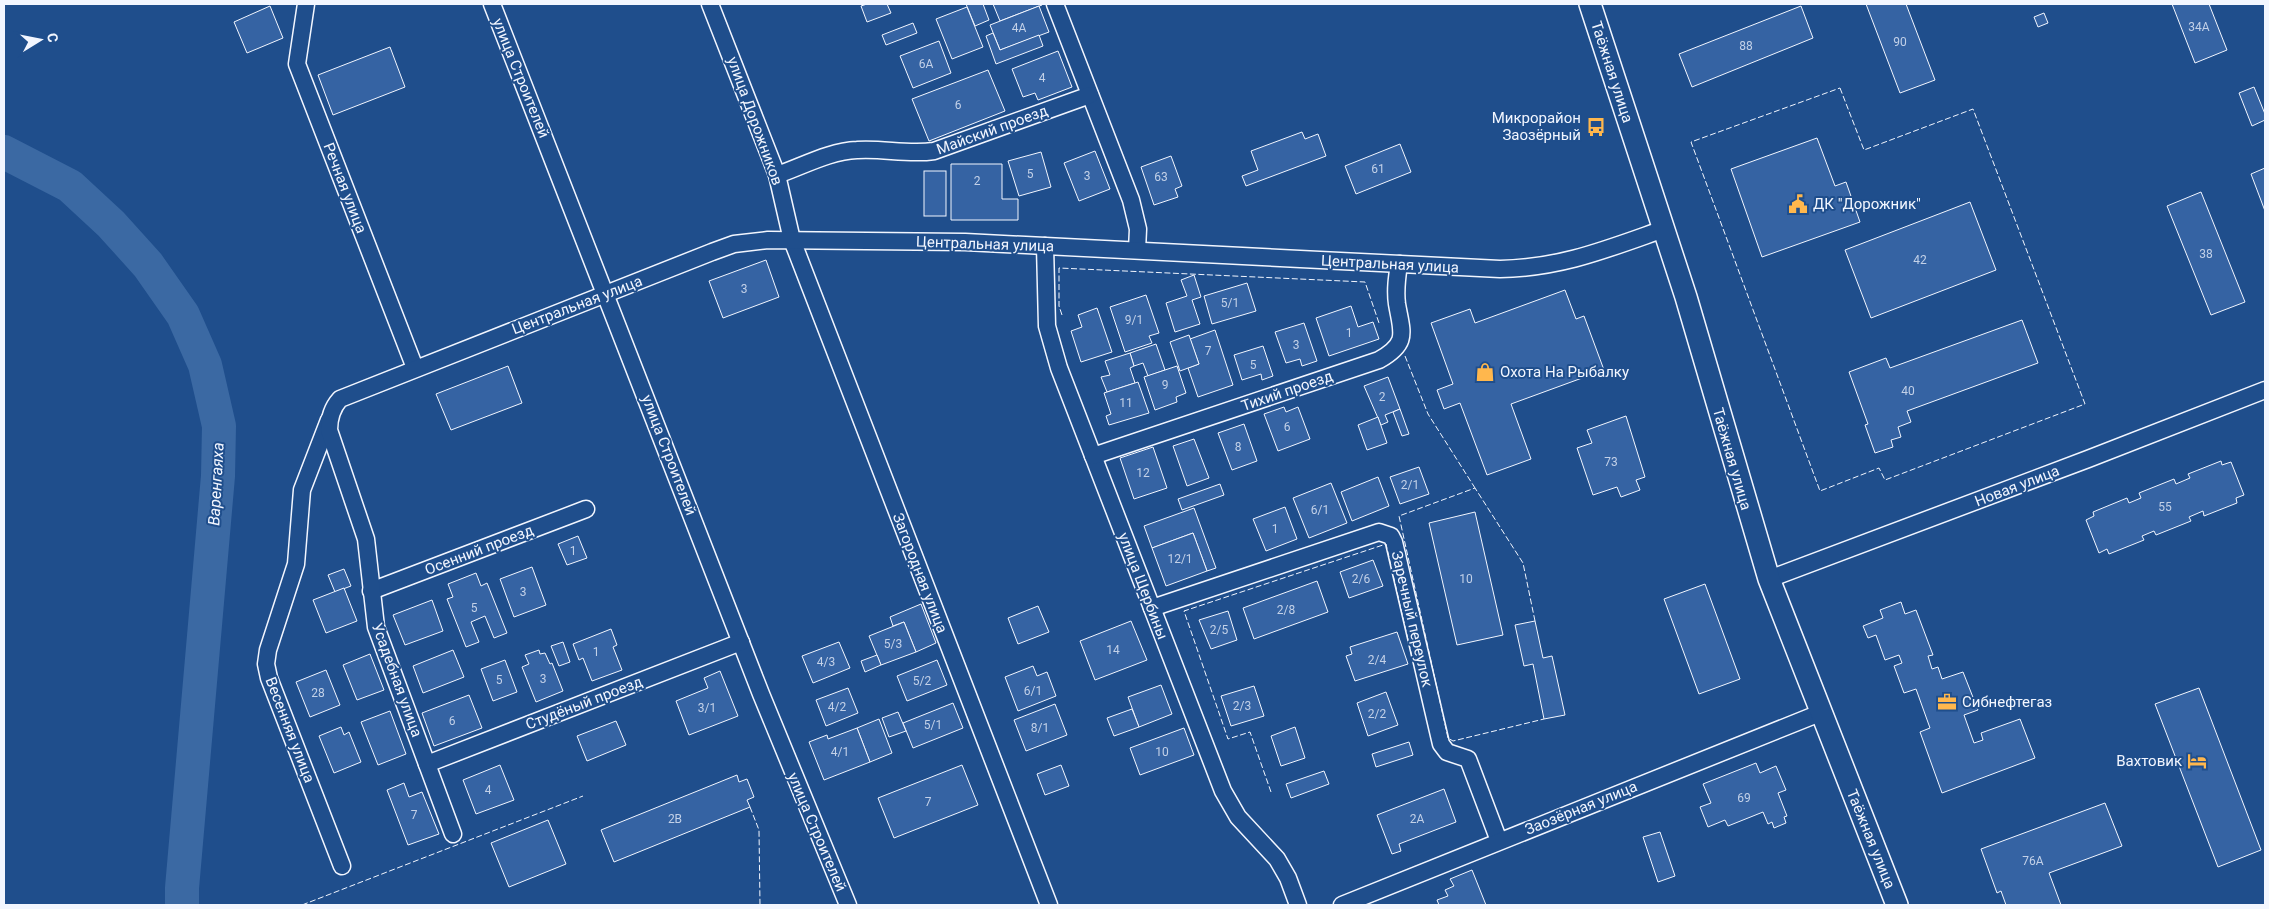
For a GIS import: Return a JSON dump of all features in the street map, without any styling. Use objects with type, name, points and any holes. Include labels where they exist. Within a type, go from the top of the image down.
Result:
[{"type":"street","name":"Речная улица","points":[[306,4],[297,64],[415,368]]},
{"type":"street","name":"улица Строителей","points":[[492,4],[741,642],[848,905]]},
{"type":"street","name":"улица Дорожников","points":[[710,4],[777,175],[792,240]]},
{"type":"street","points":[[1055,4],[1131,200],[1138,229],[1137,250]]},
{"type":"street","name":"Таёжная улица","points":[[1590,4],[1664,229],[1769,579],[1820,713],[1897,905]]},
{"type":"street","name":"Майский проезд","points":[[777,175],[843,151],[868,149],[920,153],[934,151],[1090,95]]},
{"type":"street","name":"Центральная улица","points":[[331,413],[340,398],[734,244],[768,240],[965,242],[1500,270],[1550,266],[1664,229]]},
{"type":"street","name":"Загородная улица","points":[[792,240],[1049,905]]},
{"type":"street","name":"улица Щербины","points":[[1045,246],[1045,304],[1052,347],[1093,456],[1223,791],[1238,817],[1277,859],[1288,878],[1298,905]]},
{"type":"street","name":"Тихий проезд","points":[[1093,456],[1379,360],[1388,355],[1397,347],[1402,339],[1396,288],[1399,264]]},
{"type":"street","name":"Новая улица","points":[[1769,579],[2265,390]]},
{"type":"street","name":"Усадебная улица","points":[[331,413],[329,430],[366,539],[376,627],[453,834]]},
{"type":"street","name":"Весенняя улица","points":[[331,413],[302,490],[296,564],[268,650],[266,664],[269,678],[342,866]]},
{"type":"street","name":"Осенний проезд","points":[[371,591],[586,509]]},
{"type":"street","name":"Заречный переулок","points":[[1152,608],[1379,532],[1390,536],[1394,542],[1441,744],[1447,752],[1468,759],[1499,841]]},
{"type":"street","name":"Студёный проезд","points":[[427,764],[741,642]]},
{"type":"street","name":"Заозёрная улица","points":[[1342,905],[1820,713]]},
{"type":"building","points":[[867,4],[887,4],[891,13],[867,22],[861,6]]},
{"type":"building","points":[[966,4],[983,4],[989,20],[975,26]]},
{"type":"building","points":[[993,4],[1041,4],[1042,5],[1000,21]]},
{"type":"building","points":[[1866,4],[1906,4],[1935,80],[1900,93]]},
{"type":"building","points":[[2172,4],[2209,4],[2227,50],[2195,63]]},
{"type":"building","points":[[270,6],[283,38],[247,53],[234,22]]},
{"type":"building","points":[[1039,6],[1049,32],[1000,50],[990,25]]},
{"type":"building","points":[[1801,6],[1813,38],[1692,87],[1679,54]]},
{"type":"building","points":[[967,7],[983,47],[952,59],[936,19]]},
{"type":"building","points":[[2044,13],[2048,23],[2038,27],[2034,17]]},
{"type":"building","points":[[913,23],[917,33],[886,45],[882,35]]},
{"type":"building","points":[[993,33],[1000,50],[1039,35],[1043,46],[996,64],[986,36]]},
{"type":"building","points":[[939,41],[951,73],[913,88],[900,56]]},
{"type":"building","points":[[390,47],[405,87],[333,115],[318,75]]},
{"type":"building","points":[[1058,51],[1072,87],[1038,100],[1035,93],[1023,97],[1012,69]]},
{"type":"building","points":[[988,70],[1005,111],[929,141],[912,99]]},
{"type":"building","points":[[2254,87],[2265,114],[2265,120],[2252,126],[2239,93]]},
{"type":"building","points":[[1302,132],[1305,139],[1318,134],[1326,156],[1246,186],[1242,176],[1258,170],[1251,151]]},
{"type":"building","name":"ДК \"Дорожник\"","points":[[1817,138],[1835,186],[1846,182],[1860,222],[1762,257],[1731,169]]},
{"type":"building","points":[[1400,144],[1411,172],[1356,194],[1345,166]]},
{"type":"building","points":[[1095,151],[1110,189],[1079,201],[1064,163]]},
{"type":"building","points":[[1041,152],[1051,187],[1019,196],[1008,161]]},
{"type":"building","points":[[1171,156],[1182,186],[1175,189],[1178,197],[1154,205],[1141,167]]},
{"type":"building","points":[[951,164],[1002,164],[1002,199],[1018,199],[1018,220],[951,220]]},
{"type":"building","points":[[2265,168],[2265,211],[2251,174]]},
{"type":"building","points":[[924,171],[946,171],[946,216],[924,216]]},
{"type":"building","points":[[2201,192],[2245,302],[2211,315],[2167,206]]},
{"type":"building","points":[[1970,202],[1996,270],[1871,318],[1845,250]]},
{"type":"building","points":[[766,260],[779,297],[723,318],[709,281]]},
{"type":"building","points":[[1194,275],[1201,297],[1192,300],[1200,324],[1175,332],[1166,303],[1187,296],[1181,280]]},
{"type":"building","points":[[1247,283],[1256,311],[1212,324],[1204,296]]},
{"type":"building","points":[[1565,290],[1576,319],[1584,316],[1604,370],[1511,404],[1531,459],[1487,475],[1460,403],[1444,409],[1437,390],[1453,384],[1431,323],[1470,309],[1475,323]]},
{"type":"building","points":[[1146,295],[1159,333],[1149,336],[1152,343],[1125,352],[1110,307]]},
{"type":"building","points":[[1351,306],[1358,327],[1373,322],[1379,339],[1329,356],[1316,318]]},
{"type":"building","points":[[1097,308],[1112,352],[1081,362],[1071,331],[1082,327],[1078,315]]},
{"type":"building","points":[[2022,320],[2038,363],[1907,411],[1911,422],[1898,427],[1901,437],[1891,440],[1893,447],[1875,453],[1865,425],[1868,424],[1849,372],[1886,358],[1890,368]]},
{"type":"building","points":[[1304,323],[1317,361],[1302,366],[1300,359],[1286,363],[1275,332]]},
{"type":"building","points":[[1215,330],[1233,385],[1198,397],[1188,368],[1199,364],[1190,339]]},
{"type":"building","points":[[1189,335],[1199,364],[1180,371],[1170,342]]},
{"type":"building","points":[[1156,344],[1165,370],[1148,376],[1143,363],[1134,366],[1130,353]]},
{"type":"building","points":[[1263,346],[1273,376],[1262,380],[1261,374],[1242,380],[1234,355]]},
{"type":"building","points":[[1130,353],[1134,366],[1130,368],[1135,383],[1107,392],[1101,377],[1110,375],[1105,361]]},
{"type":"building","points":[[508,366],[522,403],[451,430],[436,394]]},
{"type":"building","points":[[1177,366],[1186,393],[1176,397],[1177,402],[1155,410],[1144,377]]},
{"type":"building","points":[[1388,377],[1400,409],[1385,415],[1388,422],[1381,425],[1364,386]]},
{"type":"building","points":[[1138,382],[1149,413],[1109,425],[1106,416],[1111,414],[1104,393]]},
{"type":"building","points":[[1284,407],[1286,412],[1298,407],[1310,439],[1278,451],[1264,414]]},
{"type":"building","points":[[1400,409],[1409,434],[1402,436],[1393,412]]},
{"type":"building","points":[[1626,416],[1645,477],[1636,480],[1640,490],[1621,497],[1617,487],[1593,495],[1577,448],[1592,443],[1587,430]]},
{"type":"building","points":[[1378,417],[1387,443],[1367,450],[1358,425]]},
{"type":"building","points":[[1244,424],[1257,461],[1232,470],[1218,433]]},
{"type":"building","points":[[1194,439],[1209,478],[1187,486],[1173,446]]},
{"type":"building","points":[[1153,447],[1167,488],[1134,499],[1120,458]]},
{"type":"building","points":[[2221,461],[2222,465],[2231,462],[2244,495],[2236,498],[2237,503],[2204,516],[2203,511],[2189,517],[2191,521],[2156,535],[2154,531],[2142,536],[2144,540],[2109,554],[2107,549],[2099,553],[2086,520],[2094,516],[2093,512],[2127,498],[2129,503],[2141,498],[2139,493],[2174,479],[2176,484],[2190,478],[2188,474]]},
{"type":"building","points":[[1419,467],[1429,494],[1400,504],[1390,477]]},
{"type":"building","points":[[1378,477],[1389,506],[1352,521],[1341,492]]},
{"type":"building","points":[[1331,483],[1347,523],[1309,538],[1293,498]]},
{"type":"building","points":[[1220,484],[1224,495],[1182,510],[1178,499]]},
{"type":"building","points":[[1285,507],[1297,539],[1266,551],[1253,519]]},
{"type":"building","points":[[1194,508],[1216,568],[1207,571],[1193,533],[1152,548],[1144,526]]},
{"type":"building","points":[[1475,512],[1503,635],[1457,645],[1429,523]]},
{"type":"building","points":[[1193,533],[1207,571],[1166,586],[1152,548]]},
{"type":"building","points":[[578,536],[587,558],[567,565],[558,544]]},
{"type":"building","points":[[1373,560],[1383,586],[1349,598],[1340,572]]},
{"type":"building","points":[[532,567],[546,605],[514,617],[500,579]]},
{"type":"building","points":[[344,569],[351,586],[335,592],[328,575]]},
{"type":"building","points":[[476,573],[481,586],[487,583],[507,633],[494,638],[485,616],[471,622],[479,642],[466,647],[447,599],[453,597],[448,584]]},
{"type":"building","points":[[1317,581],[1328,612],[1254,639],[1243,608]]},
{"type":"building","points":[[1705,584],[1740,679],[1699,694],[1664,599]]},
{"type":"building","points":[[344,588],[357,621],[326,633],[313,600]]},
{"type":"building","points":[[432,600],[443,631],[405,645],[393,615]]},
{"type":"building","name":"Сибнефтегаз","points":[[1901,602],[1905,614],[1916,610],[1933,655],[1928,656],[1932,669],[1938,667],[1942,679],[1963,672],[1978,710],[1964,715],[1974,743],[1983,740],[1981,733],[2020,719],[2035,758],[1942,793],[1920,732],[1930,728],[1916,689],[1904,693],[1894,666],[1902,663],[1899,655],[1885,660],[1876,635],[1868,638],[1863,626],[1883,618],[1880,610]]},
{"type":"building","points":[[921,604],[936,643],[916,652],[904,622],[893,626],[890,617]]},
{"type":"building","points":[[1038,606],[1049,632],[1018,644],[1008,618]]},
{"type":"building","points":[[1228,611],[1237,640],[1211,649],[1199,620]]},
{"type":"building","points":[[1131,621],[1147,660],[1095,680],[1080,641]]},
{"type":"building","points":[[1535,621],[1543,658],[1552,656],[1565,715],[1544,719],[1533,664],[1524,666],[1515,625]]},
{"type":"building","points":[[904,622],[916,652],[881,665],[869,636]]},
{"type":"building","points":[[611,629],[617,645],[613,647],[622,670],[592,681],[583,658],[579,660],[573,644]]},
{"type":"building","points":[[1397,632],[1408,664],[1355,681],[1346,656],[1352,654],[1350,647]]},
{"type":"building","points":[[563,642],[570,662],[559,666],[551,646]]},
{"type":"building","points":[[839,642],[850,668],[813,683],[802,656]]},
{"type":"building","points":[[453,650],[464,677],[423,693],[413,666]]},
{"type":"building","points":[[539,650],[540,654],[545,653],[550,664],[552,663],[563,691],[536,702],[522,667],[529,664],[525,655]]},
{"type":"building","points":[[370,654],[384,690],[357,700],[343,665]]},
{"type":"building","points":[[877,655],[881,665],[865,672],[861,661]]},
{"type":"building","points":[[505,660],[517,692],[493,701],[481,669]]},
{"type":"building","points":[[937,660],[947,685],[907,701],[897,676]]},
{"type":"building","points":[[1033,666],[1037,676],[1047,672],[1056,696],[1018,711],[1005,677]]},
{"type":"building","points":[[326,670],[340,705],[310,717],[296,682]]},
{"type":"building","points":[[720,671],[738,716],[689,735],[676,701],[708,688],[704,678]]},
{"type":"building","points":[[1161,685],[1172,714],[1139,727],[1128,697]]},
{"type":"building","points":[[1254,686],[1264,716],[1231,726],[1221,696]]},
{"type":"building","points":[[848,688],[858,713],[826,726],[816,700]]},
{"type":"building","points":[[2199,688],[2261,850],[2218,867],[2155,704]]},
{"type":"building","points":[[1386,692],[1398,725],[1368,736],[1357,703]]},
{"type":"building","points":[[469,695],[482,728],[434,746],[422,713]]},
{"type":"building","points":[[953,703],[963,728],[913,748],[903,723]]},
{"type":"building","points":[[1055,704],[1067,735],[1026,751],[1014,720]]},
{"type":"building","points":[[1132,709],[1139,727],[1114,736],[1107,718]]},
{"type":"building","points":[[390,711],[406,754],[378,765],[361,722]]},
{"type":"building","points":[[898,712],[906,731],[889,737],[882,718]]},
{"type":"building","points":[[879,719],[892,753],[870,762],[857,728]]},
{"type":"building","points":[[616,721],[626,745],[587,761],[577,736]]},
{"type":"building","points":[[341,727],[344,735],[349,732],[361,762],[334,773],[319,736]]},
{"type":"building","points":[[1295,727],[1305,758],[1281,766],[1271,736]]},
{"type":"building","points":[[857,728],[870,762],[824,780],[809,742],[827,735],[828,739]]},
{"type":"building","points":[[1184,728],[1194,755],[1140,775],[1130,748]]},
{"type":"building","points":[[1409,742],[1413,755],[1376,767],[1372,754]]},
{"type":"building","points":[[1756,763],[1760,773],[1776,766],[1786,790],[1778,793],[1787,816],[1784,817],[1786,823],[1774,828],[1772,822],[1768,824],[1763,812],[1728,826],[1725,820],[1708,827],[1700,807],[1711,803],[1703,784]]},
{"type":"building","points":[[500,765],[514,800],[476,814],[463,780]]},
{"type":"building","points":[[962,765],[978,805],[894,838],[878,798]]},
{"type":"building","points":[[1061,765],[1069,786],[1045,795],[1037,774]]},
{"type":"building","points":[[1324,771],[1329,784],[1291,798],[1286,784]]},
{"type":"building","points":[[737,775],[739,782],[747,779],[754,797],[747,800],[750,807],[614,862],[601,830]]},
{"type":"building","points":[[404,783],[409,797],[422,792],[439,834],[408,845],[387,790]]},
{"type":"building","points":[[1444,789],[1456,822],[1399,844],[1401,851],[1392,854],[1377,815]]},
{"type":"building","points":[[2105,803],[2122,846],[2049,873],[2061,905],[2006,905],[2001,891],[1997,893],[1981,849]]},
{"type":"building","points":[[548,820],[566,864],[509,887],[491,843]]},
{"type":"building","points":[[1660,832],[1675,876],[1658,882],[1643,837]]},
{"type":"building","points":[[1472,870],[1486,905],[1439,905],[1437,900],[1448,896],[1445,890],[1454,886],[1450,879]]},
{"type":"waterway","name":"Варенгаяха","points":[[4,152],[70,186],[111,224],[148,265],[183,315],[205,365],[219,426],[218,476],[182,905]]},
{"type":"fence","points":[[1840,88],[1864,150],[1973,109],[2085,404],[1885,480],[1879,468],[1820,491],[1691,142],[1840,88]]},
{"type":"fence","points":[[1062,315],[1059,306],[1059,268],[1365,282],[1379,323]]},
{"type":"fence","points":[[1405,356],[1428,414],[1475,488]]},
{"type":"fence","points":[[1535,621],[1523,563],[1475,488],[1399,516],[1448,738],[1453,741],[1544,719]]},
{"type":"fence","points":[[1271,792],[1250,732],[1228,739],[1184,611],[1386,544],[1412,657]]},
{"type":"fence","points":[[302,905],[583,796]]},
{"type":"fence","points":[[750,807],[759,830],[760,905]]},
{"type":"place","name":"Микрорайон Заозёрный","points":[[1596,127]]},
{"type":"place","name":"ДК \"Дорожник\"","points":[[1798,204]]},
{"type":"place","name":"Охота На Рыбалку","points":[[1485,372]]},
{"type":"place","name":"Сибнефтегаз","points":[[1947,702]]},
{"type":"place","name":"Вахтовик","points":[[2197,761]]}]
